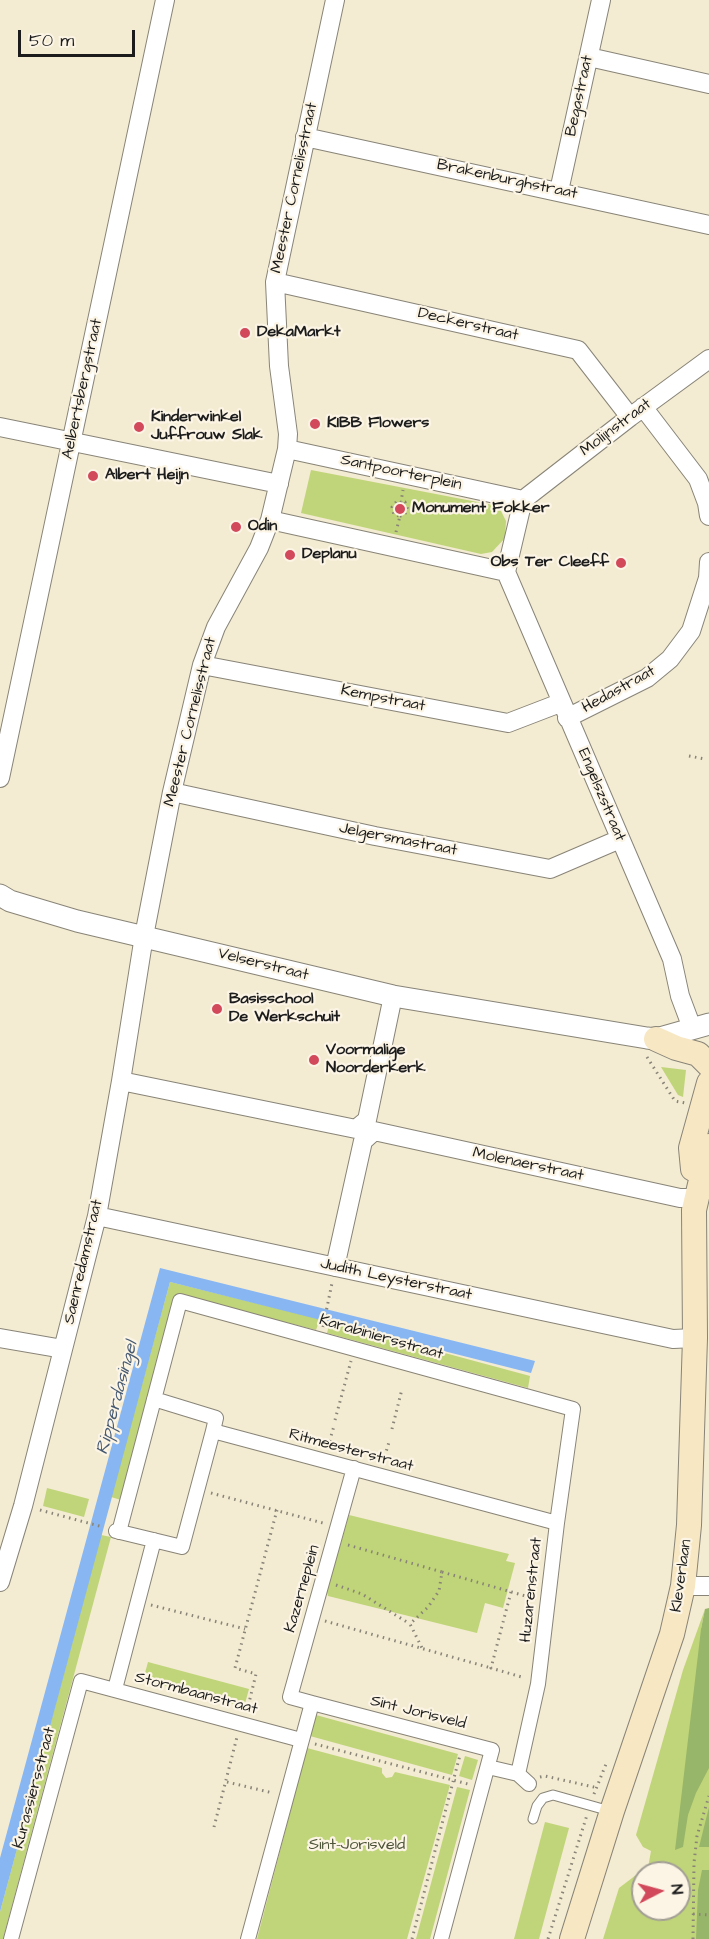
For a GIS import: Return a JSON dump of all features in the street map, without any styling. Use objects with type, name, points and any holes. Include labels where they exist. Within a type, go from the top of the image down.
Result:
[{"type":"main road","points":[[646,1038],[698,1054],[709,1065]]},
{"type":"main road","name":"Kleverlaan","points":[[696,1198],[692,1148],[709,1083]]},
{"type":"main road","name":"Kleverlaan","points":[[572,1939],[607,1803],[672,1634],[683,1586],[689,1525],[699,1338],[694,1210],[709,1146]]},
{"type":"street","name":"Aelbertsbergstraat","points":[[0,778],[165,0]]},
{"type":"street","name":"Meester Cornelisstraat","points":[[287,450],[288,434],[279,366],[275,282],[335,0]]},
{"type":"street","name":"Begastraat","points":[[559,191],[601,0]]},
{"type":"street","points":[[589,57],[709,84]]},
{"type":"street","name":"Brakenburghstraat","points":[[305,137],[709,225]]},
{"type":"street","name":"Deckerstraat","points":[[275,282],[578,350],[636,412]]},
{"type":"street","name":"Molijnstraat","points":[[523,500],[709,358]]},
{"type":"street","points":[[636,412],[698,478],[709,516]]},
{"type":"street","points":[[0,427],[279,484]]},
{"type":"street","points":[[287,450],[270,520],[392,548],[506,572],[523,500]]},
{"type":"street","name":"Santpoorterplein","points":[[287,450],[523,500]]},
{"type":"street","name":"Meester Cornelisstraat","points":[[144,936],[172,792],[202,665],[216,627],[259,548],[270,520]]},
{"type":"street","name":"Hedastraat","points":[[564,710],[646,678],[670,659],[691,631],[709,578],[709,562]]},
{"type":"street","name":"Engelszstraat","points":[[506,572],[672,959],[680,996],[699,1022]]},
{"type":"street","name":"Kempstraat","points":[[202,665],[508,723],[564,710]]},
{"type":"street","name":"Jelgersmastraat","points":[[172,792],[375,836],[550,869],[620,838]]},
{"type":"street","name":"Velserstraat","points":[[0,895],[10,901],[77,921],[393,996],[646,1038],[699,1022],[709,1013]]},
{"type":"street","name":"Saenredamstraat","points":[[0,1582],[23,1506],[97,1216],[144,936]]},
{"type":"street","points":[[335,1267],[393,996]]},
{"type":"street","name":"Molenaerstraat","points":[[121,1081],[680,1198],[696,1198]]},
{"type":"street","name":"Judith Leysterstraat","points":[[97,1216],[673,1339],[699,1338]]},
{"type":"street","name":"Karabiniersstraat","points":[[154,1399],[180,1301],[573,1409]]},
{"type":"street","points":[[0,1338],[63,1349]]},
{"type":"street","points":[[154,1399],[216,1418],[213,1431],[182,1547],[117,1531],[154,1399]]},
{"type":"street","name":"Huzarenstraat","points":[[518,1774],[539,1681],[573,1409]]},
{"type":"street","name":"Ritmeesterstraat","points":[[213,1431],[557,1523]]},
{"type":"street","name":"Kazerneplein","points":[[312,1703],[290,1697],[354,1468]]},
{"type":"street","points":[[115,1689],[154,1540]]},
{"type":"street","points":[[683,1586],[709,1586]]},
{"type":"street","name":"Stormbaanstraat","points":[[81,1681],[301,1740]]},
{"type":"street","name":"Kurassiersstraat","points":[[11,1939],[81,1681]]},
{"type":"street","points":[[248,1939],[312,1703]]},
{"type":"street","name":"Sint Jorisveld","points":[[312,1703],[492,1750],[488,1767]]},
{"type":"street","points":[[441,1939],[488,1767],[518,1774],[529,1784]]},
{"type":"lane","points":[[529,1784],[543,1798]]},
{"type":"lane","points":[[533,1819],[537,1806],[543,1798],[553,1795],[607,1803]]},
{"type":"path","points":[[401,502],[407,474]]},
{"type":"path","points":[[397,501],[405,502],[408,510],[403,516],[399,516],[394,515],[392,507],[397,501]]},
{"type":"path","points":[[392,548],[399,516]]},
{"type":"path","points":[[689,756],[705,759]]},
{"type":"path","points":[[646,1038],[648,1060],[675,1101],[702,1108]]},
{"type":"path","points":[[320,1338],[329,1297]]},
{"type":"path","points":[[335,1420],[354,1348]]},
{"type":"path","points":[[392,1429],[402,1389]]},
{"type":"path","points":[[325,1461],[334,1426]]},
{"type":"path","points":[[380,1475],[389,1442]]},
{"type":"path","points":[[197,1489],[338,1526]]},
{"type":"path","points":[[35,1509],[89,1523]]},
{"type":"path","points":[[214,1827],[256,1674],[235,1668],[277,1510]]},
{"type":"path","points":[[333,1541],[548,1602]]},
{"type":"path","points":[[411,1624],[428,1607],[439,1591],[442,1572]]},
{"type":"path","points":[[322,1581],[362,1594],[411,1624],[423,1650]]},
{"type":"path","points":[[491,1668],[511,1592]]},
{"type":"path","points":[[138,1602],[245,1629]]},
{"type":"path","points":[[312,1618],[539,1681]]},
{"type":"path","points":[[301,1740],[482,1788]]},
{"type":"path","points":[[412,1939],[464,1742]]},
{"type":"path","points":[[529,1784],[545,1776],[607,1803],[549,1939]]},
{"type":"path","points":[[226,1781],[286,1796]]},
{"type":"path","points":[[693,1939],[697,1836],[709,1796]]},
{"type":"path","points":[[693,1914],[709,1915]]},
{"type":"green space","points":[[311,470],[493,505],[501,511],[506,521],[505,538],[492,552],[481,554],[301,513]]},
{"type":"green space","points":[[661,1067],[686,1070],[683,1097],[678,1095]]},
{"type":"green space","points":[[170,1282],[320,1319],[316,1330],[177,1294],[121,1500],[111,1497]]},
{"type":"green space","points":[[330,1322],[530,1376],[528,1388],[327,1333]]},
{"type":"green space","points":[[47,1488],[89,1499],[84,1517],[43,1506]]},
{"type":"green space","points":[[349,1515],[509,1554],[506,1561],[515,1563],[503,1608],[485,1603],[477,1633],[328,1596],[327,1592]]},
{"type":"green space","points":[[101,1535],[111,1537],[3,1939],[0,1939],[0,1912]]},
{"type":"green space","points":[[709,1608],[709,1768],[688,1815],[683,1847],[675,1850],[701,1629],[705,1609]]},
{"type":"green space","points":[[705,1609],[701,1629],[709,1623],[709,1939],[603,1939],[619,1888],[631,1879],[631,1921],[691,1921],[691,1861],[649,1861],[651,1851],[643,1847],[636,1835],[683,1670]]},
{"type":"green space","points":[[148,1662],[249,1689],[244,1707],[143,1680]]},
{"type":"green space","points":[[316,1715],[458,1754],[452,1775],[310,1736]]},
{"type":"green space","name":"Sint-Jorisveld","points":[[307,1748],[382,1768],[382,1773],[386,1778],[392,1777],[395,1772],[450,1785],[407,1939],[257,1939]]},
{"type":"green space","points":[[465,1756],[478,1760],[472,1780],[459,1776]]},
{"type":"green space","points":[[457,1787],[470,1790],[430,1939],[416,1939]]},
{"type":"green space","points":[[709,1807],[709,1847],[699,1847]]},
{"type":"green space","points":[[545,1822],[569,1828],[539,1939],[514,1939]]},
{"type":"green space","points":[[702,1870],[709,1870],[709,1939],[696,1939],[698,1890]]},
{"type":"water","points":[[160,1268],[535,1361],[531,1373],[170,1282],[0,1912],[0,1858]]},
{"type":"place","name":"DekaMarkt","points":[[245,333]]},
{"type":"place","name":"KIBB Flowers","points":[[315,424]]},
{"type":"place","name":"Kinderwinkel Juffrouw Slak","points":[[139,427]]},
{"type":"place","name":"Albert Heijn","points":[[93,476]]},
{"type":"place","name":"Monument Fokker","points":[[400,509]]},
{"type":"place","name":"Odin","points":[[236,527]]},
{"type":"place","name":"Deplanu","points":[[290,555]]},
{"type":"place","name":"Obs Ter Cleeff","points":[[621,563]]},
{"type":"place","name":"Basisschool De Werkschuit","points":[[217,1009]]},
{"type":"place","name":"Voormalige Noorderkerk","points":[[314,1060]]},
{"type":"water label","name":"Ripperdasingel","points":[[118,1398]]}]
